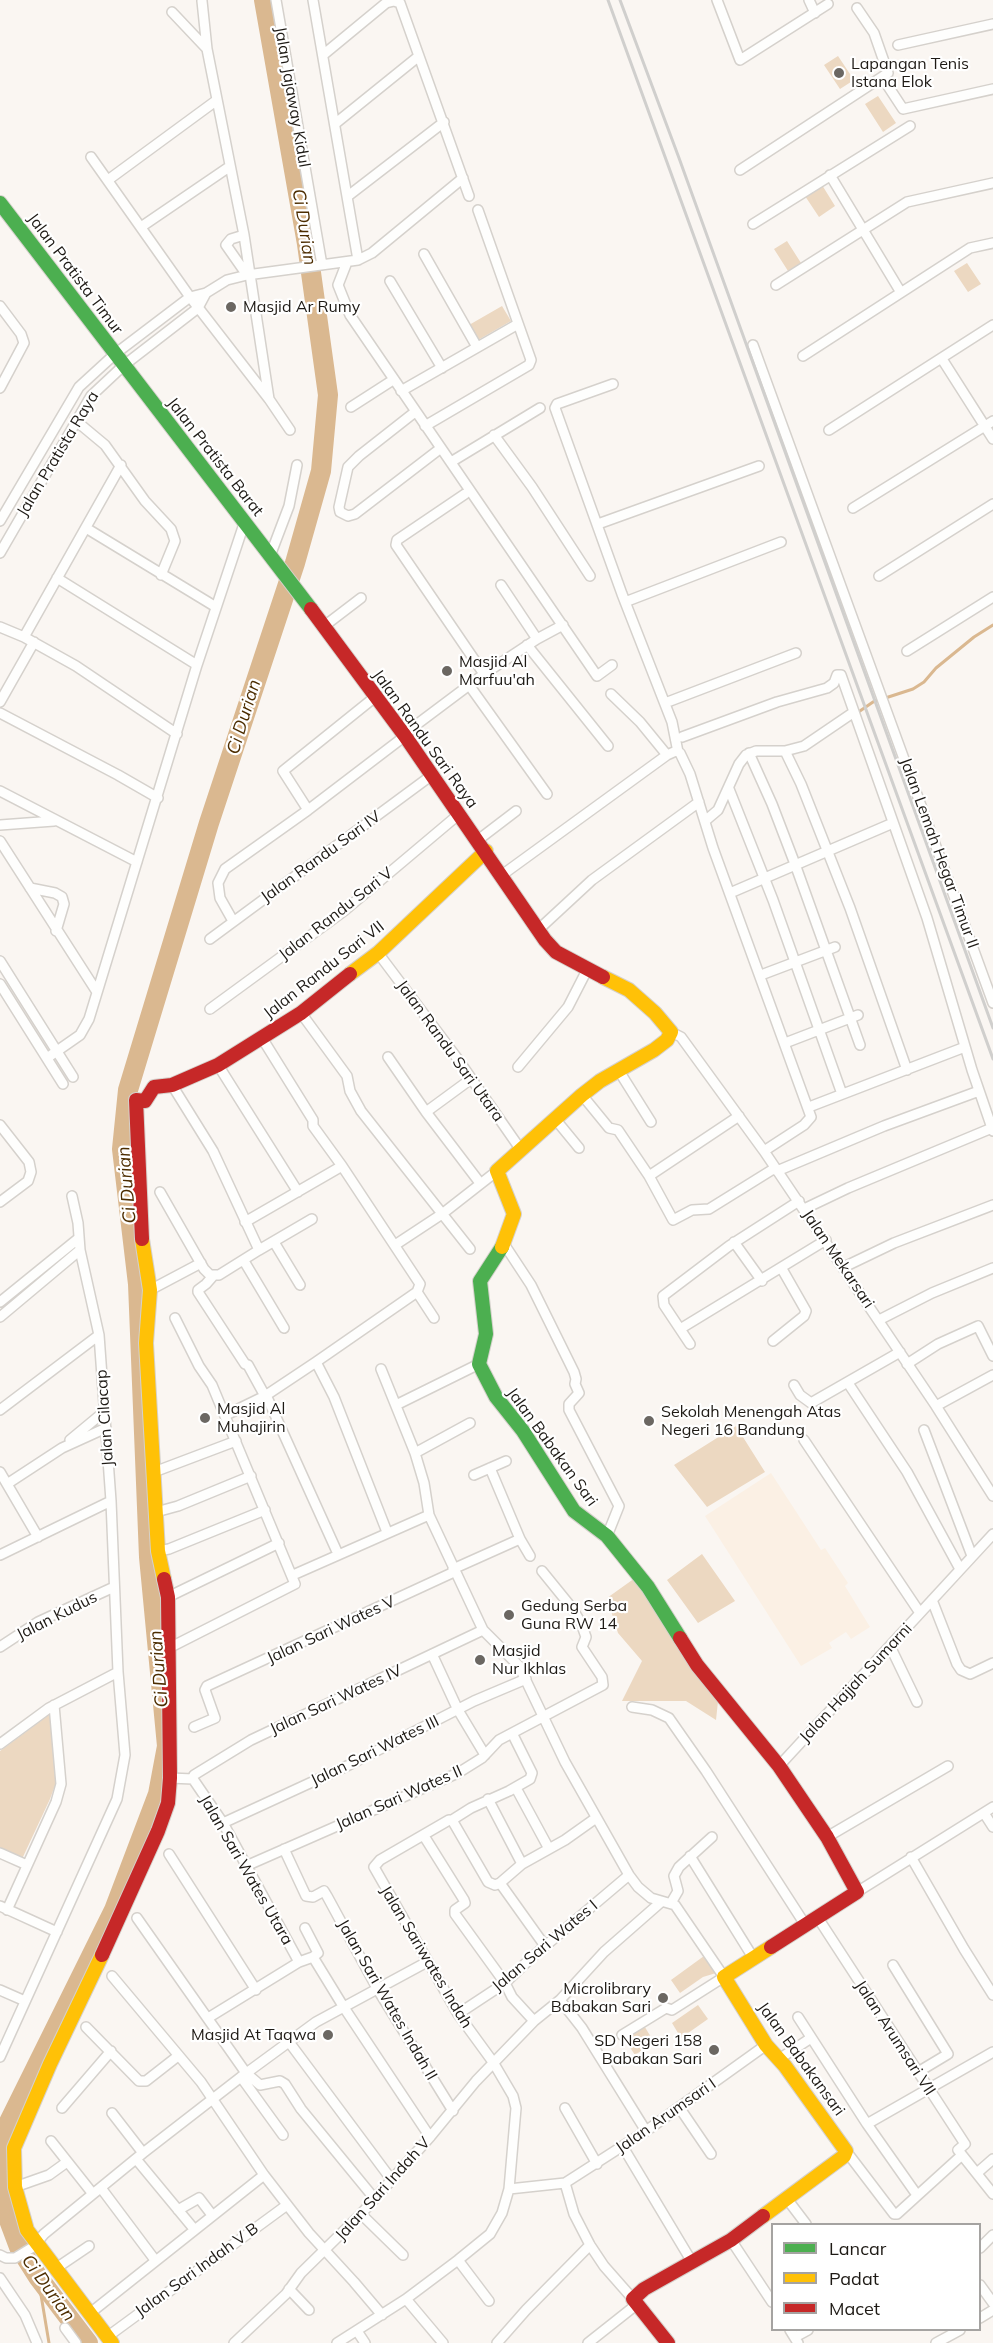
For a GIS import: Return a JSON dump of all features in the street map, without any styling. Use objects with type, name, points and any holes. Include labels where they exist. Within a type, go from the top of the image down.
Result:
[{"type":"street","name":"Jalan Jajaway Kidul","points":[[276,0],[321,265]]},
{"type":"street","points":[[314,0],[358,260]]},
{"type":"street","points":[[717,0],[740,60],[828,4]]},
{"type":"street","points":[[809,0],[814,13]]},
{"type":"street","points":[[202,1],[207,49],[244,235],[248,274],[269,399]]},
{"type":"street","points":[[323,55],[386,3],[394,1],[400,3],[469,196]]},
{"type":"street","points":[[740,170],[888,74],[874,33],[857,8]]},
{"type":"street","points":[[172,12],[207,49]]},
{"type":"street","points":[[898,45],[993,24]]},
{"type":"street","points":[[336,123],[419,56]]},
{"type":"street","points":[[882,77],[903,109],[993,89]]},
{"type":"street","points":[[108,180],[217,100]]},
{"type":"street","points":[[348,196],[444,122]]},
{"type":"street","points":[[753,224],[910,126]]},
{"type":"street","points":[[91,157],[198,308],[269,399],[290,430]]},
{"type":"street","points":[[141,227],[229,167]]},
{"type":"street","points":[[830,175],[900,291]]},
{"type":"street","points":[[190,297],[206,293],[227,280],[248,274],[358,260],[372,253],[463,178]]},
{"type":"street","points":[[776,285],[907,201],[993,183]]},
{"type":"street","name":"Jalan Pratista Timur","points":[[0,203],[123,366]]},
{"type":"street","points":[[425,426],[530,363],[531,360],[478,210]]},
{"type":"street","points":[[244,235],[231,239],[226,245],[248,274]]},
{"type":"street","points":[[803,356],[900,291],[970,248],[993,243]]},
{"type":"street","points":[[424,254],[477,347]]},
{"type":"street","points":[[347,262],[339,279],[340,294],[350,315],[597,676],[612,665]]},
{"type":"street","points":[[390,281],[442,368]]},
{"type":"street","name":"Jalan Pratista Raya","points":[[0,553],[75,420],[91,396],[100,385],[123,366],[198,308],[206,293]]},
{"type":"street","name":"Jalan Pratista Raya","points":[[0,521],[79,387],[115,354],[190,297]]},
{"type":"street","points":[[0,306],[21,334],[24,343],[0,388]]},
{"type":"street","points":[[401,392],[518,324]]},
{"type":"street","points":[[829,430],[993,325]]},
{"type":"street","name":"Jalan Lemah Hegar Timur II","points":[[753,345],[993,1003]]},
{"type":"street","points":[[942,359],[989,423],[993,439]]},
{"type":"street","name":"Jalan Pratista Barat","points":[[123,366],[280,570]]},
{"type":"street","points":[[91,375],[100,385]]},
{"type":"street","points":[[351,407],[393,380]]},
{"type":"street","points":[[613,384],[555,406],[625,602],[672,722],[678,752],[690,774],[730,893],[808,1107],[810,1121],[764,1151]]},
{"type":"street","points":[[451,462],[540,408]]},
{"type":"street","points":[[415,412],[348,467],[339,507],[340,512],[348,516],[355,514],[441,448]]},
{"type":"street","points":[[75,420],[105,445],[145,501],[174,534],[175,541],[161,575]]},
{"type":"street","points":[[853,508],[989,423]]},
{"type":"street","points":[[494,435],[532,487],[590,576]]},
{"type":"street","points":[[24,637],[121,465]]},
{"type":"street","points":[[270,556],[289,506],[297,465]]},
{"type":"street","points":[[598,524],[759,466]]},
{"type":"street","points":[[465,494],[397,540],[396,545],[484,674]]},
{"type":"street","points":[[879,576],[993,504]]},
{"type":"street","points":[[47,1058],[85,1029],[158,798],[197,665],[244,521]]},
{"type":"street","points":[[86,528],[216,608]]},
{"type":"street","points":[[625,602],[781,542]]},
{"type":"street","name":"Jalan Randu Sari Raya","points":[[280,570],[405,735],[538,930],[556,952],[629,990],[655,1013],[671,1032]]},
{"type":"street","points":[[57,578],[197,665]]},
{"type":"street","points":[[501,585],[537,639]]},
{"type":"street","points":[[907,651],[993,597]]},
{"type":"street","points":[[323,627],[361,598]]},
{"type":"street","points":[[233,921],[220,898],[218,883],[225,869],[309,810],[468,685],[527,645],[562,626]]},
{"type":"street","points":[[0,627],[34,642],[75,666],[177,734]]},
{"type":"street","points":[[0,702],[34,642]]},
{"type":"street","points":[[527,645],[608,746]]},
{"type":"street","points":[[665,703],[796,653]]},
{"type":"street","points":[[682,737],[777,702],[827,688],[834,683],[839,674],[927,918],[966,1049],[973,1093],[989,1130],[801,1205],[734,1242],[663,1296],[664,1305],[690,1344]]},
{"type":"street","points":[[468,685],[547,794]]},
{"type":"street","points":[[611,694],[640,722],[667,755]]},
{"type":"street","points":[[309,810],[283,771],[375,697]]},
{"type":"street","points":[[0,713],[108,769],[158,798]]},
{"type":"street","points":[[705,821],[718,810],[738,764],[749,753],[768,750],[785,751],[804,746],[854,714]]},
{"type":"street","points":[[785,751],[828,850],[907,1070]]},
{"type":"street","points":[[502,875],[667,755],[678,752]]},
{"type":"street","points":[[749,753],[831,948],[854,1016],[860,1045]]},
{"type":"street","name":"Jalan Randu Sari IV","points":[[210,939],[432,775]]},
{"type":"street","points":[[729,789],[764,878],[842,1094]]},
{"type":"street","points":[[0,791],[137,862]]},
{"type":"street","points":[[538,930],[592,880],[699,802]]},
{"type":"street","points":[[482,846],[516,811]]},
{"type":"street","name":"Jalan Randu Sari V","points":[[210,1009],[344,911],[458,814]]},
{"type":"street","points":[[0,825],[57,820]]},
{"type":"street","points":[[730,893],[893,823]]},
{"type":"street","points":[[0,841],[97,992]]},
{"type":"street","name":"Jalan Randu Sari VII","points":[[150,1290],[142,1251],[136,1100],[145,1101],[154,1087],[172,1085],[218,1065],[302,1013],[378,953],[482,846]]},
{"type":"street","points":[[30,888],[55,892],[62,897],[64,904],[56,931]]},
{"type":"street","points":[[761,975],[831,948]]},
{"type":"street","name":"Jalan Randu Sari Utara","points":[[378,953],[521,1150]]},
{"type":"street","points":[[0,961],[73,1077]]},
{"type":"street","points":[[518,1067],[568,1007],[587,970]]},
{"type":"street","points":[[0,984],[63,1084]]},
{"type":"street","points":[[302,1013],[347,1076],[350,1091],[361,1111],[470,1249]]},
{"type":"street","points":[[785,1043],[854,1016]]},
{"type":"street","points":[[395,1245],[442,1214],[497,1171],[582,1095],[654,1050],[667,1040],[671,1032]]},
{"type":"street","name":"Jalan Mekarsari","points":[[671,1032],[681,1037],[826,1240],[993,1496]]},
{"type":"street","points":[[226,1416],[265,1395],[316,1362],[417,1292],[420,1284],[313,1126],[313,1120],[262,1038]]},
{"type":"street","points":[[808,1107],[966,1049]]},
{"type":"street","points":[[388,1057],[480,1183]]},
{"type":"street","points":[[218,1065],[298,1192]]},
{"type":"street","points":[[619,1071],[651,1122]]},
{"type":"street","points":[[426,1112],[471,1079]]},
{"type":"street","points":[[172,1085],[213,1151],[259,1250]]},
{"type":"street","points":[[582,1095],[609,1128],[618,1130],[649,1176],[672,1220],[692,1210],[709,1209],[776,1170],[973,1093]]},
{"type":"street","points":[[649,1176],[739,1116]]},
{"type":"street","points":[[556,1120],[579,1148]]},
{"type":"street","points":[[0,1125],[28,1162],[32,1172],[28,1181],[0,1202]]},
{"type":"street","points":[[245,1222],[342,1166]]},
{"type":"street","points":[[396,1405],[479,1364],[486,1334],[480,1281],[504,1245],[514,1214],[497,1171]]},
{"type":"street","points":[[160,1192],[201,1263],[213,1276]]},
{"type":"street","name":"Jalan Cilacap","points":[[0,2058],[117,1799],[124,1755],[111,1500],[99,1335],[80,1251],[72,1196]]},
{"type":"street","points":[[844,1267],[894,1243],[993,1205]]},
{"type":"street","points":[[312,1219],[244,1261],[213,1276],[198,1292],[245,1365],[248,1365],[265,1395],[338,1554]]},
{"type":"street","points":[[0,1302],[79,1238]]},
{"type":"street","points":[[680,1329],[710,1309],[782,1269],[826,1240]]},
{"type":"street","points":[[274,1242],[300,1285]]},
{"type":"street","points":[[734,1242],[762,1281]]},
{"type":"street","points":[[504,1245],[531,1285],[574,1372],[575,1384],[579,1393],[569,1404],[569,1410],[619,1506],[607,1536]]},
{"type":"street","points":[[0,1317],[80,1251]]},
{"type":"street","points":[[244,1261],[284,1328]]},
{"type":"street","points":[[110,2340],[35,2245],[27,2230],[15,2187],[14,2148],[50,2064],[100,1961],[158,1831],[168,1803],[170,1778],[168,1597],[158,1551],[146,1343],[150,1290],[201,1263]]},
{"type":"street","points":[[879,1320],[932,1293],[993,1268]]},
{"type":"street","points":[[773,1341],[804,1316],[806,1311],[782,1269]]},
{"type":"street","points":[[417,1292],[434,1318]]},
{"type":"street","points":[[169,1648],[295,1584],[226,1416],[212,1385],[199,1366],[175,1318]]},
{"type":"street","points":[[908,1364],[938,1344],[978,1326],[993,1356]]},
{"type":"street","points":[[0,1410],[99,1335]]},
{"type":"street","points":[[794,1385],[800,1395],[811,1403],[900,1352]]},
{"type":"street","points":[[316,1362],[334,1396],[387,1532]]},
{"type":"street","name":"Jalan Babakan Sari","points":[[479,1364],[496,1397],[523,1431],[574,1511],[607,1536],[648,1587],[697,1665],[779,1766],[827,1838],[857,1892]]},
{"type":"street","points":[[381,1369],[415,1453],[424,1484],[429,1515],[483,1630],[511,1658],[526,1679],[565,1762],[629,1875],[644,1893],[678,1908],[724,1977]]},
{"type":"street","points":[[936,1406],[993,1376]]},
{"type":"street","points":[[848,1383],[907,1472],[960,1569]]},
{"type":"street","points":[[7,1484],[62,1448],[105,1412]]},
{"type":"street","points":[[415,1453],[470,1423]]},
{"type":"street","points":[[62,1448],[106,1428]]},
{"type":"street","points":[[924,1430],[972,1556]]},
{"type":"street","points":[[804,1440],[920,1613]]},
{"type":"street","points":[[154,1472],[236,1441]]},
{"type":"street","points":[[474,1475],[506,1461]]},
{"type":"street","points":[[490,1468],[520,1539],[530,1556]]},
{"type":"street","points":[[0,1472],[38,1537]]},
{"type":"street","points":[[156,1512],[178,1506],[251,1476]]},
{"type":"street","points":[[0,1555],[111,1500]]},
{"type":"street","points":[[158,1551],[169,1549],[265,1510]]},
{"type":"street","points":[[293,1575],[429,1515]]},
{"type":"street","name":"Jalan Hajjah Sumarni","points":[[779,1766],[993,1534]]},
{"type":"street","name":"Jalan Sari Wates V","points":[[194,1727],[215,1718],[205,1690],[207,1686],[520,1539]]},
{"type":"street","points":[[168,1597],[279,1543]]},
{"type":"street","name":"Jalan Sari Wates II","points":[[246,1866],[458,1773],[485,1755],[499,1740],[603,1685],[603,1681],[582,1647],[586,1637],[581,1623],[572,1608],[542,1571]]},
{"type":"street","name":"Jalan Kudus","points":[[0,1647],[38,1622],[114,1587]]},
{"type":"street","points":[[932,1600],[957,1664],[962,1670],[970,1674],[993,1663]]},
{"type":"street","name":"Jalan Sari Wates IV","points":[[193,1779],[194,1775],[251,1740],[483,1630]]},
{"type":"street","points":[[890,1646],[916,1702]]},
{"type":"street","points":[[432,1654],[458,1710],[485,1755]]},
{"type":"street","points":[[0,1744],[54,1705],[118,1672]]},
{"type":"street","name":"Jalan Sari Wates III","points":[[223,1823],[526,1679]]},
{"type":"street","points":[[54,1705],[61,1784],[56,1802],[4,1908],[57,1932]]},
{"type":"street","points":[[632,1707],[652,1710],[669,1718],[806,1926]]},
{"type":"street","points":[[512,1733],[532,1775],[530,1779],[516,1788],[548,1847]]},
{"type":"street","points":[[827,1838],[948,1767]]},
{"type":"street","points":[[170,1778],[193,1779]]},
{"type":"street","name":"Jalan Sari Wates Utara","points":[[193,1779],[223,1823],[299,1962]]},
{"type":"street","name":"Jalan Sariwates Indah","points":[[337,2343],[406,2299],[458,2260],[490,2234],[502,2213],[509,2189],[515,2102],[493,2062],[458,2014],[374,1867],[380,1860],[449,1820],[488,1799],[516,1788]]},
{"type":"street","points":[[488,1799],[522,1864]]},
{"type":"street","points":[[622,2035],[666,2008],[672,2010],[993,1807]]},
{"type":"street","points":[[984,1813],[993,1827]]},
{"type":"street","points":[[452,1820],[488,1882],[495,1885],[522,1864],[548,1847],[565,1840],[596,1818]]},
{"type":"street","points":[[424,1836],[464,1900],[465,1903],[455,1910],[455,1914],[505,1983],[512,1997],[534,2021]]},
{"type":"street","points":[[671,1903],[678,1891],[674,1876],[683,1862],[712,1837]]},
{"type":"street","name":"Jalan Sari Wates Indah II","points":[[284,1849],[306,1896],[313,1898],[321,1892],[327,1896],[378,1990],[453,2111]]},
{"type":"street","points":[[0,1853],[27,1865]]},
{"type":"street","points":[[169,1854],[256,1990]]},
{"type":"street","points":[[690,1856],[754,1959]]},
{"type":"street","points":[[911,1857],[993,1995]]},
{"type":"street","name":"Jalan Sari Wates I","points":[[458,2014],[505,1983],[629,1875]]},
{"type":"street","points":[[500,1883],[545,1946]]},
{"type":"street","name":"Jalan Sari Indah V","points":[[382,2315],[327,2251],[453,2111],[493,2062],[534,2021],[560,2000],[604,1953],[661,1902]]},
{"type":"street","points":[[137,1918],[208,2018],[283,2135]]},
{"type":"street","name":"Jalan Arumsari VII","points":[[818,1918],[927,2089],[965,2144],[958,2150],[962,2155]]},
{"type":"street","points":[[208,2018],[299,1962],[318,1953],[305,1928]]},
{"type":"street","points":[[313,1957],[430,2137]]},
{"type":"street","points":[[7,2257],[35,2245],[44,2234],[140,2156],[243,2075],[316,2022],[427,1962]]},
{"type":"street","points":[[893,1965],[948,2054],[918,2072]]},
{"type":"street","points":[[112,1976],[213,2099],[264,2175],[309,2233],[327,2251],[301,2273],[286,2294],[234,2343]]},
{"type":"street","name":"Jalan Babakansari","points":[[724,1977],[766,2045],[846,2151]]},
{"type":"street","points":[[0,1990],[25,2001]]},
{"type":"street","points":[[560,2000],[582,2028],[646,2132]]},
{"type":"street","points":[[798,2017],[867,2124],[917,2195]]},
{"type":"street","points":[[86,2027],[141,2082],[146,2081],[178,2056]]},
{"type":"street","points":[[779,2060],[811,2038]]},
{"type":"street","points":[[289,2042],[391,2180]]},
{"type":"street","name":"Jalan Arumsari I","points":[[564,2183],[646,2132],[766,2045]]},
{"type":"street","points":[[63,2108],[111,2051]]},
{"type":"street","points":[[867,2124],[993,2052]]},
{"type":"street","points":[[243,2075],[260,2085],[280,2080],[285,2084],[301,2109],[374,2198]]},
{"type":"street","points":[[680,2107],[711,2154]]},
{"type":"street","points":[[565,2108],[597,2164]]},
{"type":"street","points":[[112,2113],[178,2210],[194,2229]]},
{"type":"street","points":[[51,2142],[67,2162],[97,2191],[155,2260]]},
{"type":"street","points":[[622,2147],[692,2262]]},
{"type":"street","points":[[588,2343],[634,2302],[644,2289],[731,2240],[844,2156],[846,2151],[891,2212],[897,2214],[962,2155],[993,2194]]},
{"type":"street","points":[[977,2173],[993,2159]]},
{"type":"street","points":[[15,2187],[49,2175],[67,2162]]},
{"type":"street","points":[[89,2314],[264,2175]]},
{"type":"street","points":[[509,2189],[564,2183],[574,2214],[590,2245],[604,2266],[668,2343]]},
{"type":"street","points":[[178,2210],[199,2198],[212,2215]]},
{"type":"street","points":[[787,2199],[805,2223]]},
{"type":"street","name":"Jalan Sari Indah V B","points":[[110,2340],[287,2205]]},
{"type":"street","points":[[361,2214],[403,2255]]},
{"type":"street","points":[[981,2247],[993,2235]]},
{"type":"street","points":[[731,2240],[771,2300]]},
{"type":"street","points":[[497,2343],[590,2245]]},
{"type":"street","points":[[55,2270],[89,2246]]},
{"type":"street","points":[[458,2260],[489,2301]]},
{"type":"street","points":[[981,2285],[993,2303]]},
{"type":"street","points":[[2,2286],[25,2315],[37,2343]]},
{"type":"street","points":[[289,2289],[309,2310]]},
{"type":"street","points":[[406,2299],[442,2343]]},
{"type":"street","points":[[65,2328],[76,2343]]},
{"type":"street","points":[[357,2331],[365,2343]]},
{"type":"street","points":[[936,2343],[958,2331]]},
{"type":"shaded area","name":"Lapangan Tenis Istana Elok","points":[[838,56],[854,80],[840,89],[824,65]]},
{"type":"shaded area","points":[[878,96],[896,123],[883,132],[865,104]]},
{"type":"shaded area","points":[[822,185],[835,206],[819,217],[805,196]]},
{"type":"shaded area","points":[[787,241],[801,263],[788,271],[774,249]]},
{"type":"shaded area","points":[[967,263],[981,284],[968,292],[954,271]]},
{"type":"shaded area","points":[[502,306],[511,321],[478,340],[469,325]]},
{"type":"shaded area","points":[[736,1426],[765,1472],[707,1507],[674,1465]]},
{"type":"shaded area","points":[[771,1473],[821,1550],[825,1548],[848,1583],[845,1586],[870,1627],[851,1639],[846,1632],[829,1643],[832,1648],[801,1666],[705,1516]]},
{"type":"shaded area","points":[[702,1554],[735,1601],[698,1623],[667,1580]]},
{"type":"shaded area","points":[[635,1578],[719,1692],[716,1720],[686,1701],[622,1701],[642,1661],[618,1633],[607,1598]]},
{"type":"shaded area","points":[[50,1714],[56,1783],[22,1859],[0,1849],[0,1751]]},
{"type":"shaded area","points":[[704,1956],[716,1973],[703,1977],[680,1993],[671,1980]]},
{"type":"shaded area","points":[[698,2005],[708,2019],[681,2038],[672,2023]]},
{"type":"shaded area","points":[[643,2024],[654,2042],[635,2055],[623,2037]]},
{"type":"waterway","name":"Ci Durian","points":[[88,2343],[38,2277],[19,2247],[0,2196],[7,2126],[114,1910],[158,1794],[167,1746],[149,1557],[138,1284],[122,1149],[128,1090],[209,823],[295,563],[321,471],[328,395],[307,244],[264,0]]},
{"type":"waterway","points":[[857,713],[873,702],[913,689],[924,682],[936,668],[974,637],[993,625]]},
{"type":"waterway","points":[[38,2277],[49,2343]]},
{"type":"railway","points":[[608,0],[993,1059]]},
{"type":"railway","points":[[620,0],[993,1028]]},
{"type":"traffic: fast","points":[[0,203],[311,609]]},
{"type":"traffic: fast","points":[[502,1247],[480,1281],[486,1334],[479,1364],[496,1397],[523,1431],[574,1511],[607,1536],[648,1587],[680,1638]]},
{"type":"traffic: slow","points":[[350,974],[378,953],[486,851]]},
{"type":"traffic: slow","points":[[502,1247],[514,1214],[497,1171],[582,1095],[600,1081],[654,1050],[667,1040],[671,1032],[655,1013],[629,990],[603,977]]},
{"type":"traffic: slow","points":[[142,1239],[150,1290],[146,1343],[158,1551],[164,1579]]},
{"type":"traffic: slow","points":[[763,2216],[844,2156],[846,2151],[785,2066],[766,2045],[724,1977],[771,1947]]},
{"type":"traffic: slow","points":[[102,1955],[50,2064],[14,2148],[15,2187],[27,2230],[112,2343]]},
{"type":"traffic: jam","points":[[311,609],[405,736],[545,940],[556,952],[603,977]]},
{"type":"traffic: jam","points":[[142,1239],[136,1100],[145,1101],[154,1087],[172,1085],[218,1065],[301,1013],[350,974]]},
{"type":"traffic: jam","points":[[102,1955],[158,1831],[168,1803],[170,1778],[168,1597],[164,1579]]},
{"type":"traffic: jam","points":[[680,1638],[697,1665],[779,1766],[827,1837],[857,1892],[771,1947]]},
{"type":"traffic: jam","points":[[668,2343],[633,2299],[644,2289],[731,2240],[763,2216]]},
{"type":"place","name":"Lapangan Tenis Istana Elok","points":[[839,73]]},
{"type":"place","name":"Masjid Ar Rumy","points":[[231,307]]},
{"type":"place","name":"Masjid Al Marfuu'ah","points":[[447,671]]},
{"type":"place","name":"Masjid Al Muhajirin","points":[[205,1418]]},
{"type":"place","name":"Sekolah Menengah Atas Negeri 16 Bandung","points":[[649,1421]]},
{"type":"place","name":"Gedung Serba Guna RW 14","points":[[509,1615]]},
{"type":"place","name":"Masjid Nur Ikhlas","points":[[480,1660]]},
{"type":"place","name":"Microlibrary Babakan Sari","points":[[663,1998]]},
{"type":"place","name":"Masjid At Taqwa","points":[[328,2035]]},
{"type":"place","name":"SD Negeri 158 Babakan Sari","points":[[714,2050]]}]
